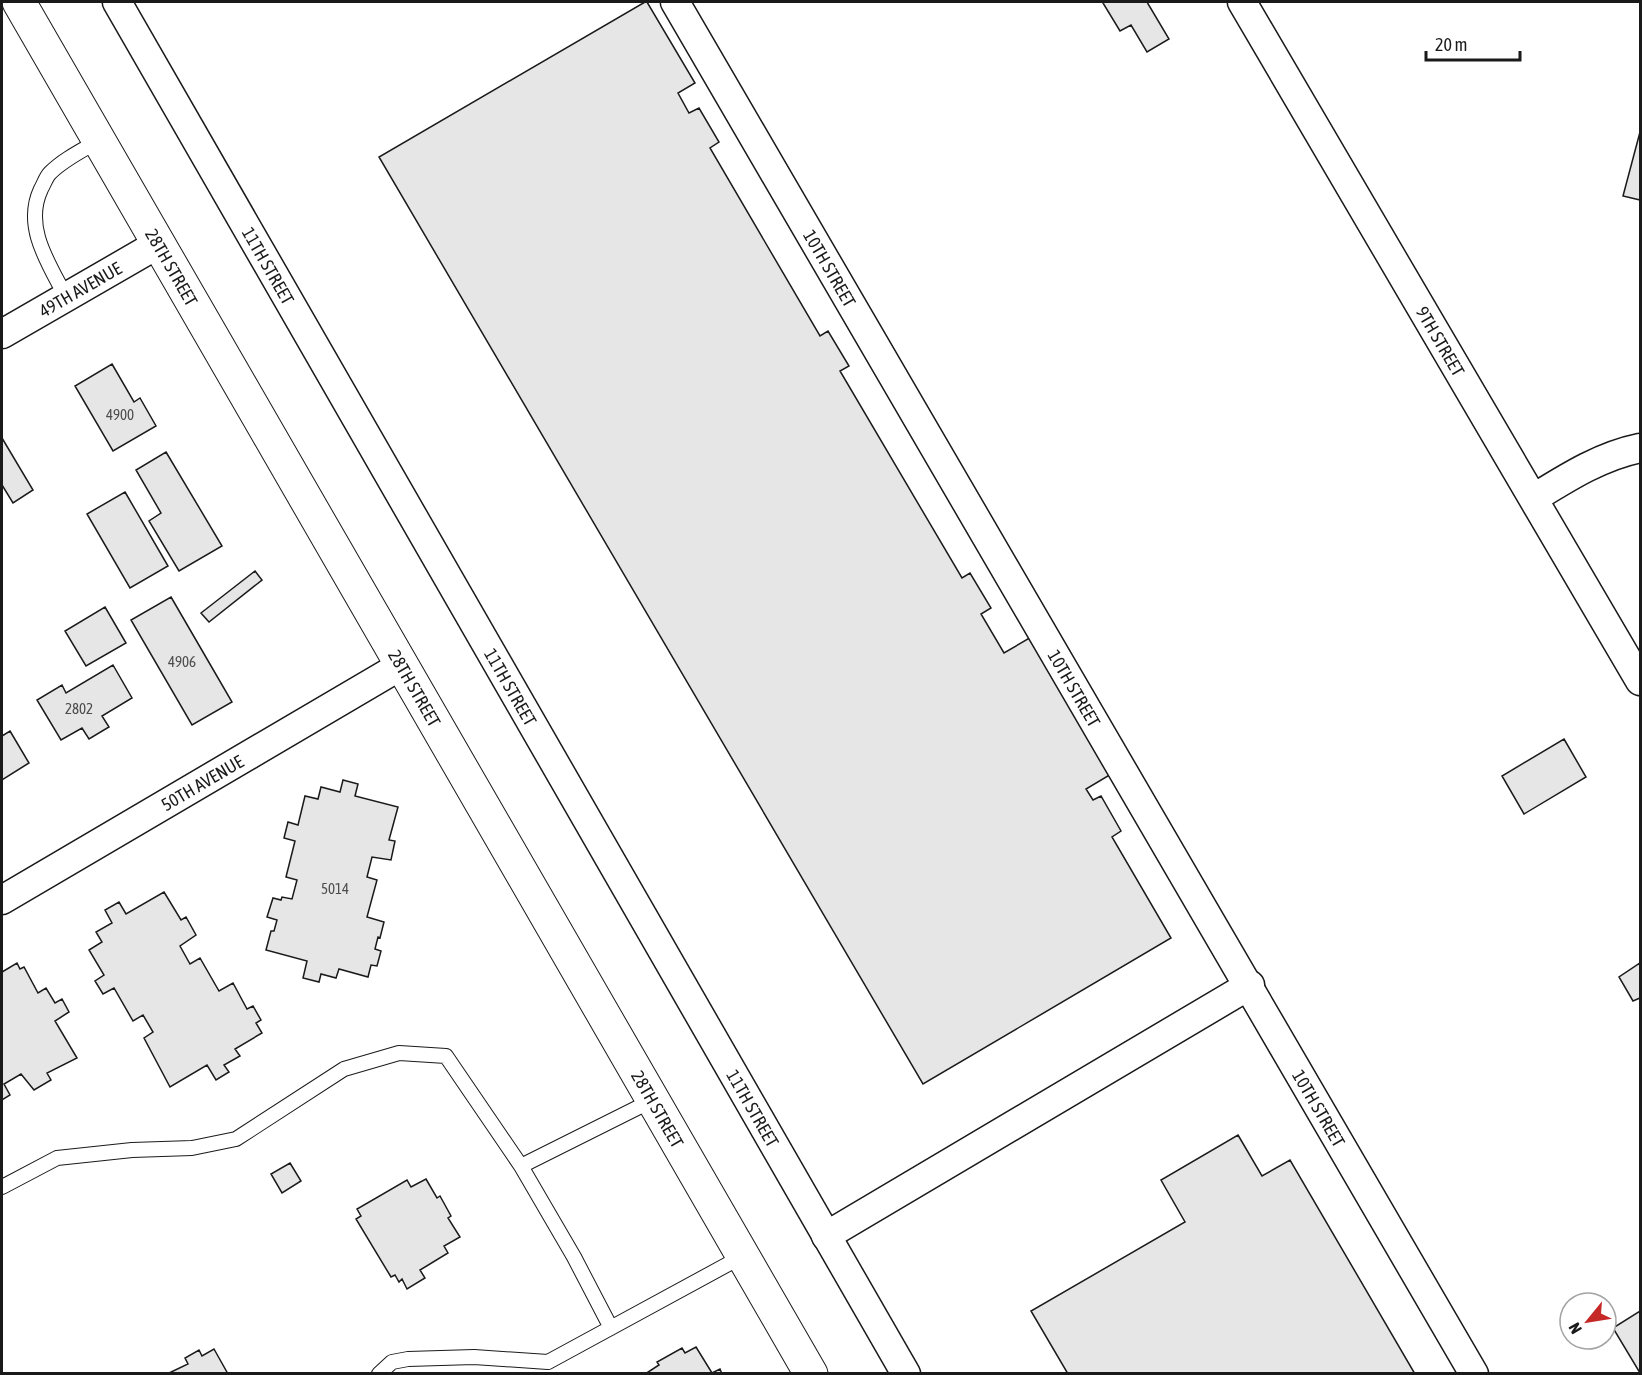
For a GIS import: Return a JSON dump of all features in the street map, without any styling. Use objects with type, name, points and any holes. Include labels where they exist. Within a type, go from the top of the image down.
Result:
[{"type":"main road","name":"28TH STREET","points":[[19,2],[812,1374]]},
{"type":"street","name":"11TH STREET","points":[[117,2],[906,1374]]},
{"type":"street","name":"10TH STREET","points":[[675,2],[1474,1374]]},
{"type":"street","name":"9TH STREET","points":[[1242,2],[1641,681]]},
{"type":"street","name":"49TH AVENUE","points":[[2,334],[158,243]]},
{"type":"street","points":[[1534,498],[1576,472],[1619,452],[1641,448]]},
{"type":"street","name":"50TH AVENUE","points":[[2,900],[402,665]]},
{"type":"street","points":[[826,1236],[1250,986]]},
{"type":"lane","points":[[66,297],[38,242],[34,215],[39,194],[48,175],[62,162],[100,140]]},
{"type":"lane","points":[[2,1187],[57,1158],[132,1150],[192,1148],[236,1139],[344,1069],[399,1053],[446,1056],[521,1166],[574,1257],[611,1328]]},
{"type":"lane","points":[[521,1166],[653,1099]]},
{"type":"lane","points":[[379,1374],[392,1362],[408,1359],[474,1357],[548,1362],[743,1256]]},
{"type":"building","points":[[645,2],[695,83],[678,93],[689,113],[699,108],[719,142],[710,148],[820,336],[828,331],[849,366],[840,371],[962,578],[970,573],[991,608],[981,614],[1004,653],[1038,633],[1118,770],[1086,789],[1093,800],[1101,796],[1121,831],[1112,837],[1171,938],[923,1084],[379,157]]},
{"type":"building","points":[[1147,2],[1169,39],[1147,52],[1131,25],[1120,31],[1103,3]]},
{"type":"building","points":[[1640,132],[1640,200],[1623,196]]},
{"type":"building","points":[[112,364],[134,402],[140,398],[156,426],[113,451],[75,386]]},
{"type":"building","points":[[2,438],[33,490],[13,503],[2,485]]},
{"type":"building","points":[[166,452],[222,546],[179,571],[149,521],[161,513],[136,470]]},
{"type":"building","points":[[125,492],[168,566],[130,588],[87,514]]},
{"type":"building","points":[[255,571],[262,580],[209,622],[201,613]]},
{"type":"building","points":[[171,597],[232,702],[192,725],[131,620]]},
{"type":"building","points":[[105,607],[126,643],[86,666],[65,631]]},
{"type":"building","points":[[113,665],[132,698],[102,716],[109,727],[89,739],[82,728],[61,740],[37,700],[62,685],[66,693]]},
{"type":"building","points":[[10,731],[29,763],[2,780],[2,736]]},
{"type":"building","points":[[1564,739],[1586,777],[1524,814],[1502,776]]},
{"type":"building","points":[[343,780],[358,784],[355,796],[398,807],[389,840],[395,841],[391,860],[372,857],[367,877],[377,880],[367,917],[384,922],[375,949],[381,951],[377,966],[371,965],[368,977],[339,969],[336,978],[321,974],[319,982],[303,978],[307,961],[266,950],[271,931],[274,931],[277,920],[267,917],[273,898],[292,899],[297,880],[286,877],[295,841],[284,838],[288,822],[298,825],[305,796],[318,799],[321,787],[340,792]]},
{"type":"building","points":[[164,892],[181,920],[186,917],[196,935],[180,946],[190,964],[200,958],[219,991],[233,983],[247,1009],[253,1006],[261,1020],[256,1023],[262,1033],[235,1049],[240,1056],[224,1065],[229,1072],[216,1080],[207,1065],[170,1087],[144,1038],[153,1032],[143,1015],[133,1021],[114,988],[103,994],[95,981],[104,975],[89,950],[102,942],[96,932],[112,923],[105,910],[119,902],[126,914]]},
{"type":"building","points":[[17,963],[20,969],[24,967],[38,993],[46,988],[55,1003],[62,999],[69,1012],[55,1021],[77,1058],[47,1073],[51,1080],[34,1090],[21,1074],[4,1084],[10,1095],[2,1100],[2,972]]},
{"type":"building","points":[[1640,963],[1640,998],[1633,1001],[1619,977]]},
{"type":"building","points":[[1238,1135],[1262,1176],[1290,1160],[1415,1374],[1068,1374],[1031,1311],[1185,1222],[1161,1180]]},
{"type":"building","points":[[290,1163],[301,1181],[282,1193],[271,1174]]},
{"type":"building","points":[[426,1179],[437,1198],[440,1196],[451,1216],[448,1218],[460,1237],[444,1246],[448,1253],[420,1270],[425,1278],[407,1289],[402,1279],[399,1282],[395,1275],[391,1277],[356,1219],[361,1216],[357,1209],[407,1180],[411,1187]]},
{"type":"building","points":[[1640,1311],[1640,1373],[1618,1336],[1618,1325]]},
{"type":"building","points":[[696,1347],[712,1373],[720,1369],[722,1374],[645,1374],[659,1365],[657,1362],[682,1348],[685,1353]]},
{"type":"building","points":[[214,1349],[228,1374],[167,1374],[188,1364],[185,1358],[199,1350],[202,1356]]}]
